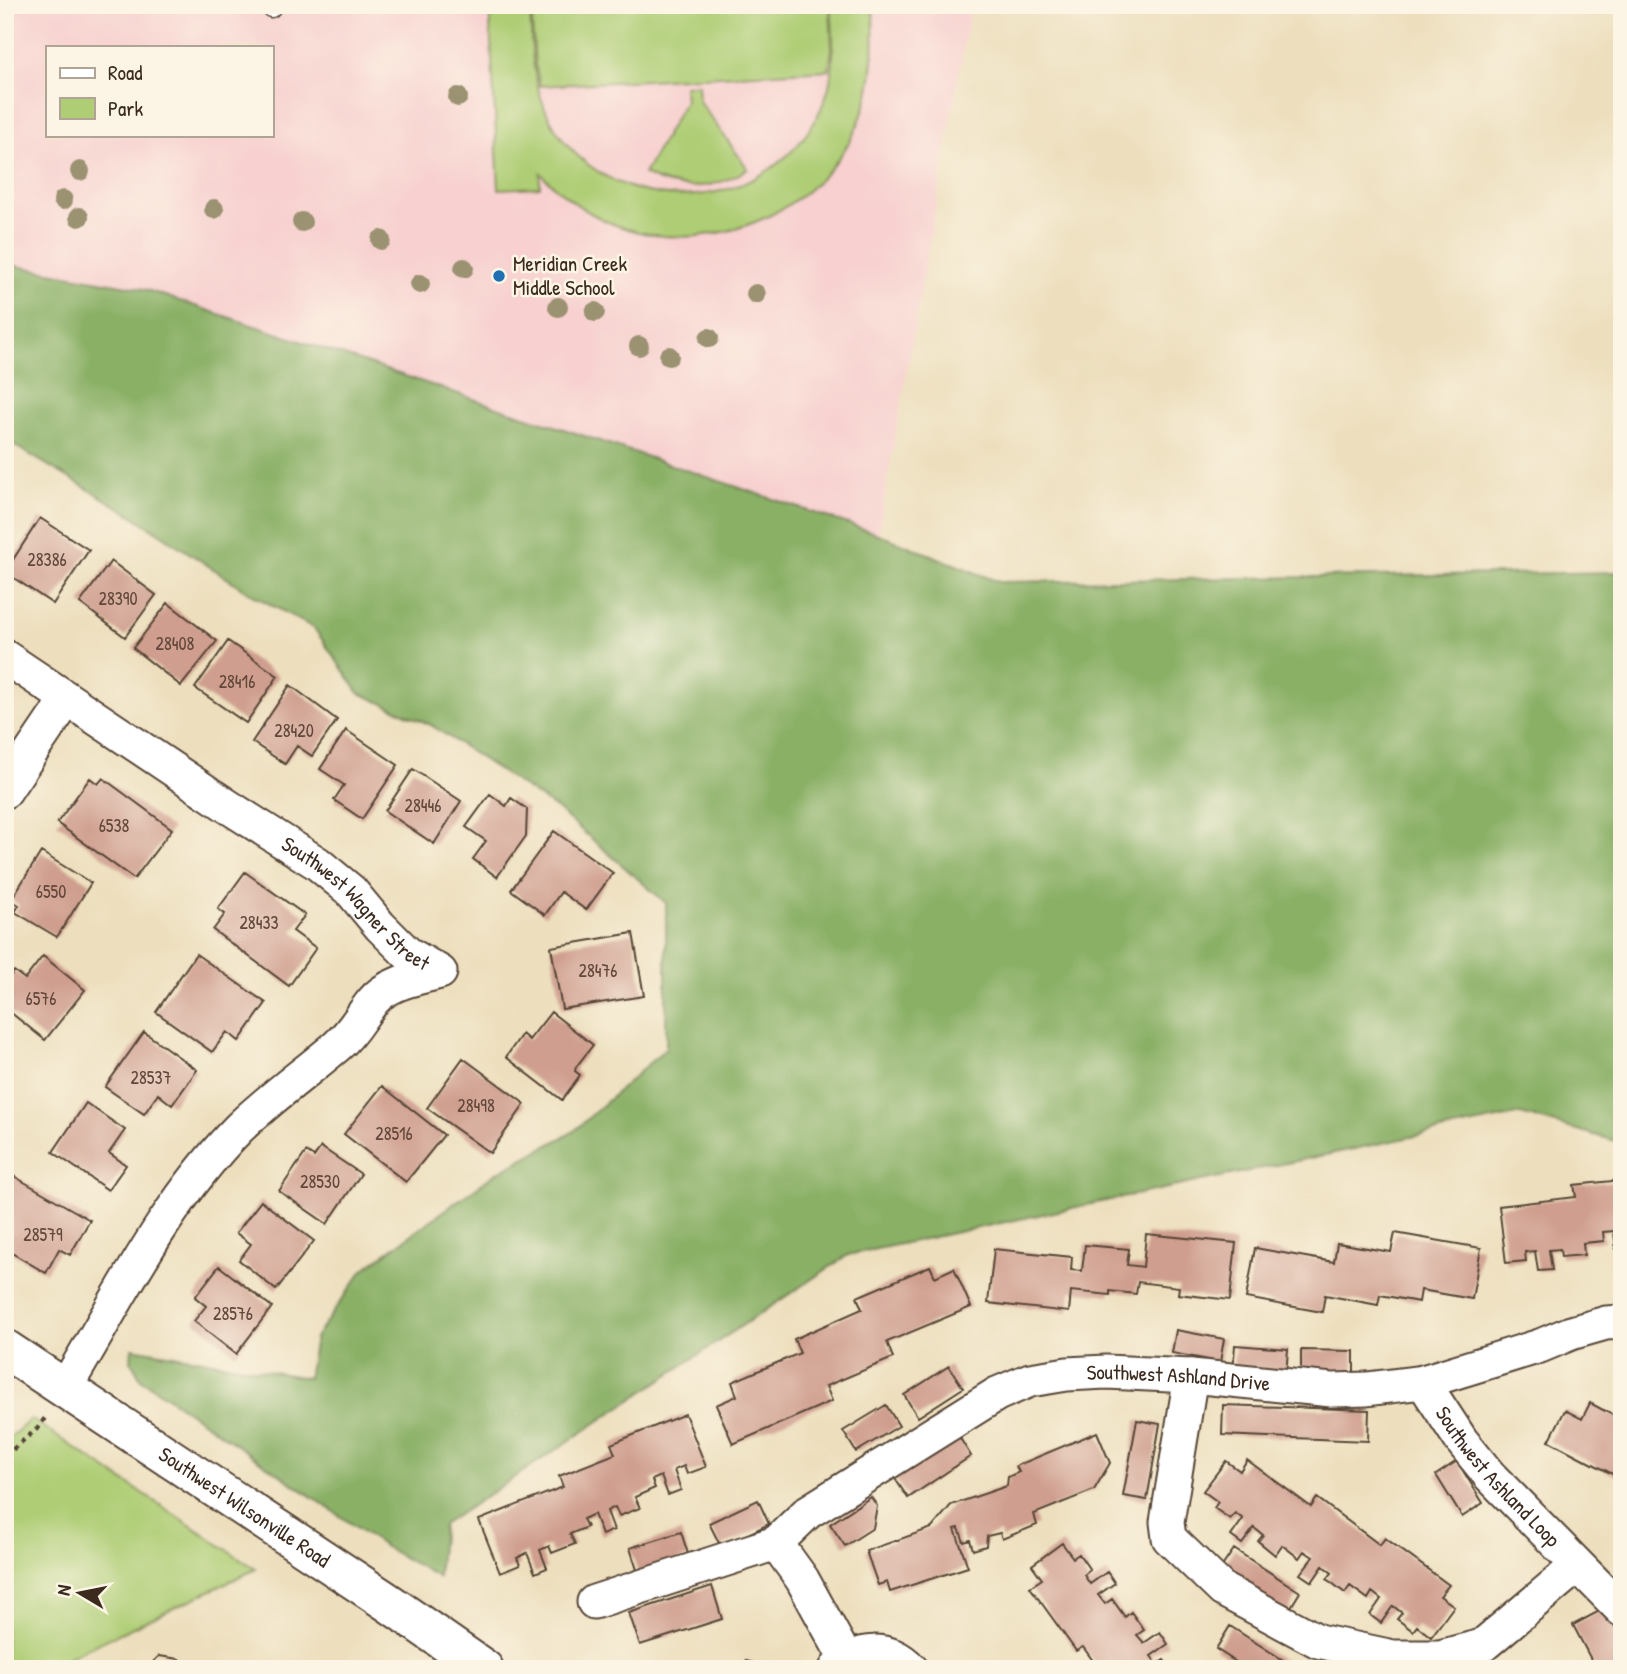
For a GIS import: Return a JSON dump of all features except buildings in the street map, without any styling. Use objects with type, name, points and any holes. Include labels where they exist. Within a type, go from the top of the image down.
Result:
[{"type":"main road","name":"Southwest Wilsonville Road","points":[[5,1349],[484,1669]]},
{"type":"street","name":"Southwest Wagner Street","points":[[5,657],[317,863],[351,891],[407,953],[440,972],[399,984],[374,998],[352,1033],[283,1088],[238,1130],[167,1218],[65,1388]]},
{"type":"street","points":[[5,791],[67,699]]},
{"type":"street","name":"Southwest Ashland Drive","points":[[594,1602],[776,1543],[808,1512],[997,1394],[1030,1380],[1106,1372],[1191,1376],[1332,1390],[1367,1389],[1423,1382],[1540,1346],[1571,1333],[1606,1323],[1622,1322]]},
{"type":"street","name":"Southwest Ashland Loop","points":[[1191,1376],[1167,1522],[1169,1538],[1223,1590],[1320,1655],[1393,1657],[1440,1663],[1482,1646],[1577,1566]]},
{"type":"street","name":"Southwest Ashland Loop","points":[[1423,1382],[1461,1440],[1490,1476],[1622,1610]]},
{"type":"street","points":[[776,1543],[802,1579],[841,1664],[866,1651],[894,1656],[911,1669]]},
{"type":"path","points":[[199,5],[199,14]]},
{"type":"path","points":[[5,1456],[38,1428],[65,1388]]},
{"type":"shaded area","name":"Meridian Creek Middle School","points":[[5,5],[971,5],[878,534],[144,289],[5,264]]},
{"type":"green space","points":[[489,5],[530,5],[537,84],[564,140],[598,172],[640,190],[685,196],[730,188],[772,168],[805,135],[828,90],[833,58],[831,5],[873,5],[871,81],[865,106],[850,141],[828,171],[801,196],[769,216],[735,229],[698,236],[661,236],[624,228],[600,219],[579,206],[540,173],[540,187],[499,189]]},
{"type":"green space","points":[[531,5],[830,5],[832,49],[829,70],[540,86],[535,64]]},
{"type":"green space","points":[[698,84],[699,101],[748,169],[723,181],[697,186],[670,184],[644,174],[685,101],[684,86]]},
{"type":"green space","points":[[5,264],[144,289],[878,534],[999,582],[1622,572],[1622,1143],[1521,1114],[848,1255],[443,1525],[438,1577],[385,1547],[141,1379],[131,1361],[132,1348],[308,1378],[315,1338],[363,1270],[496,1173],[573,1132],[666,1048],[666,903],[557,809],[431,725],[359,693],[314,628],[251,594],[130,514],[5,440]]},
{"type":"green space","points":[[31,1419],[256,1569],[44,1669],[5,1669],[5,1442]]},
{"type":"place","name":"Meridian Creek Middle School","points":[[499,276]]}]
